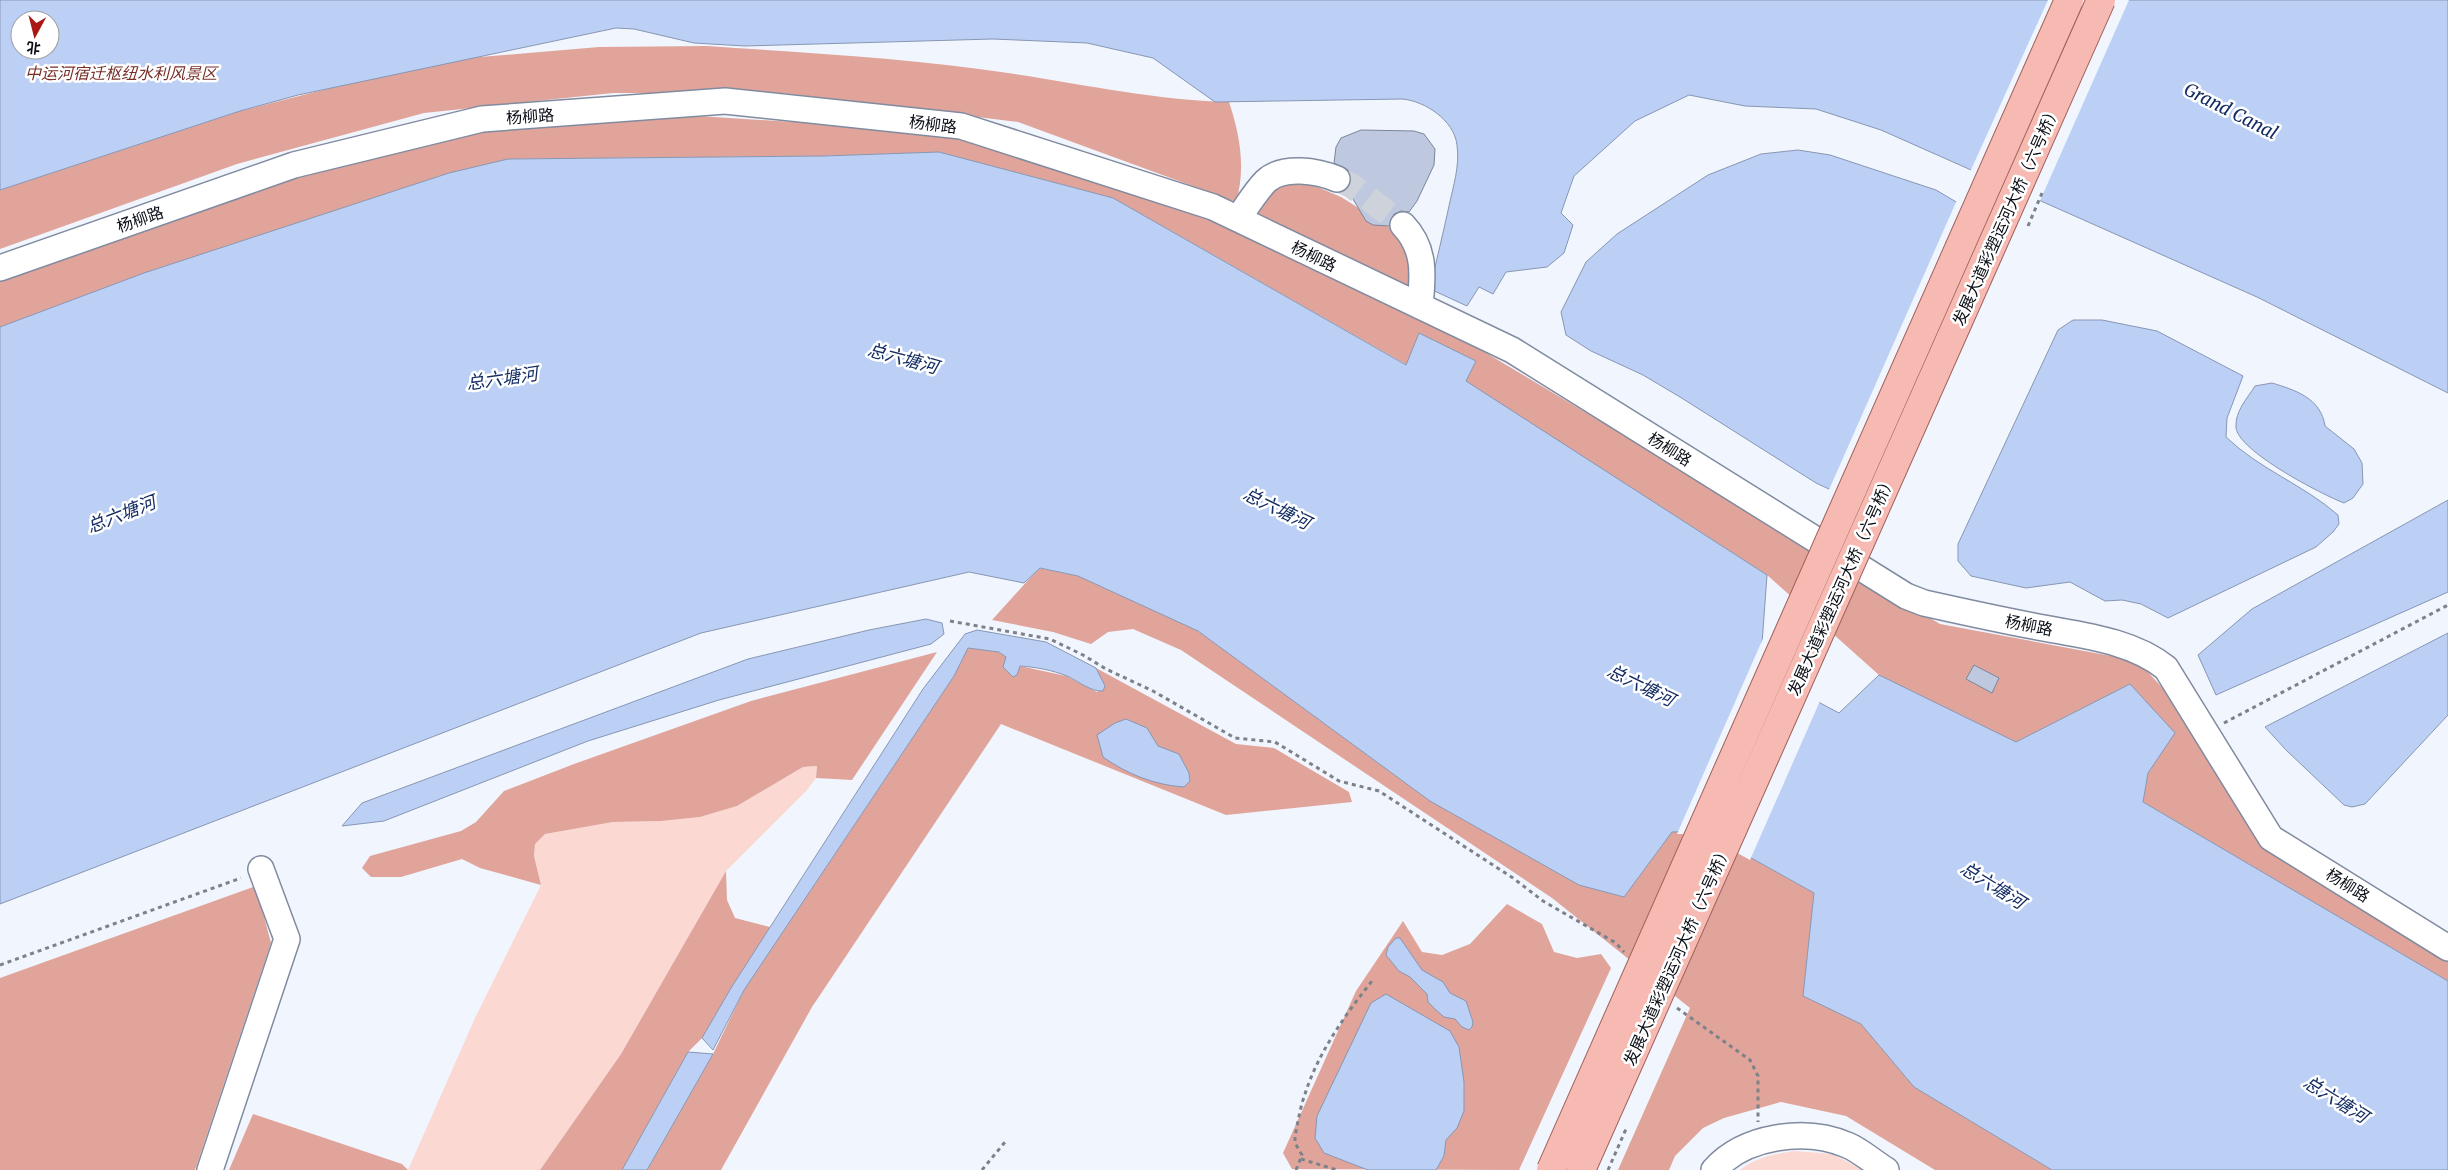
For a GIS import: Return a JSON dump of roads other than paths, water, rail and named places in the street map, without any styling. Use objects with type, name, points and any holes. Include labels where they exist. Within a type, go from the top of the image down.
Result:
[{"type":"main road","name":"发展大道彩塑运河大桥（六号桥）","points":[[1551,1170],[2069,0]]},
{"type":"main road","name":"发展大道彩塑运河大桥（六号桥）","points":[[1581,1170],[2101,0]]},
{"type":"street","name":"杨柳路","points":[[0,268],[294,165],[482,119],[725,101],[961,126],[1213,207],[1512,350],[1906,596],[1924,603],[2108,641],[2141,652],[2155,659],[2166,668],[2271,838],[2448,948]]},
{"type":"street","points":[[1238,219],[1268,179],[1292,171],[1322,172],[1337,179]]},
{"type":"street","points":[[1403,225],[1416,243],[1422,261],[1424,274],[1420,306]]},
{"type":"street","points":[[210,1170],[287,939],[262,869]]},
{"type":"street","points":[[1714,1170],[1724,1159],[1757,1143],[1814,1136],[1847,1145],[1886,1170]]},
{"type":"water","name":"Grand Canal","points":[[0,0],[2448,0],[2448,393],[2257,297],[1881,130],[1816,109],[1745,106],[1689,95],[1635,121],[1574,176],[1561,213],[1573,225],[1564,253],[1547,267],[1506,272],[1493,294],[1479,287],[1467,306],[1430,289],[1458,161],[1455,136],[1437,113],[1420,104],[1402,99],[1215,102],[1153,58],[1087,43],[993,39],[745,46],[694,43],[634,29],[616,28],[298,95],[240,111],[0,190]]},
{"type":"water","points":[[1798,150],[1830,155],[1936,190],[2012,235],[1891,518],[1816,483],[1643,375],[1591,351],[1566,335],[1561,312],[1586,262],[1617,234],[1708,175],[1761,154]]},
{"type":"water","name":"总六塘河","points":[[939,152],[1113,198],[1406,365],[1419,333],[1476,361],[1466,381],[1767,575],[1760,671],[1839,713],[1879,675],[2016,742],[2130,684],[2175,733],[2148,773],[2143,802],[2448,981],[2448,1170],[2052,1170],[1914,1087],[1861,1024],[1803,996],[1814,893],[1703,831],[1672,832],[1624,897],[1579,885],[1430,801],[1198,631],[1078,576],[1040,568],[1024,583],[969,572],[701,633],[0,904],[0,327],[144,273],[449,173],[508,159],[824,156]]},
{"type":"water","points":[[2073,320],[2102,320],[2157,331],[2243,376],[2227,418],[2226,437],[2267,468],[2325,504],[2338,515],[2339,524],[2333,532],[2316,547],[2168,618],[2141,604],[2122,600],[2105,601],[2070,582],[2026,588],[1971,576],[1958,561],[1958,544],[2058,330]]},
{"type":"water","points":[[2272,383],[2298,392],[2313,402],[2323,416],[2325,426],[2354,449],[2362,463],[2363,484],[2353,498],[2344,503],[2301,482],[2250,448],[2240,437],[2236,421],[2242,405],[2255,386]]},
{"type":"water","points":[[2448,500],[2448,592],[2216,695],[2198,655],[2252,609]]},
{"type":"water","points":[[926,619],[942,623],[944,634],[931,644],[719,700],[588,741],[384,821],[342,826],[362,803],[748,659],[869,630]]},
{"type":"water","points":[[977,630],[1046,642],[1096,668],[1105,686],[1103,691],[1089,688],[1061,674],[1038,668],[1020,666],[1017,675],[1013,677],[1003,667],[1006,657],[999,652],[968,648],[954,676],[744,990],[713,1050],[702,1038],[731,988],[923,689],[965,634]]},
{"type":"water","points":[[2448,633],[2448,715],[2365,804],[2352,807],[2344,805],[2286,750],[2265,727]]},
{"type":"water","points":[[1126,719],[1147,728],[1158,746],[1179,754],[1189,773],[1190,781],[1184,787],[1162,784],[1141,778],[1103,757],[1097,735],[1115,723]]},
{"type":"water","points":[[1396,938],[1400,938],[1422,970],[1443,982],[1450,993],[1466,1001],[1473,1022],[1469,1030],[1462,1027],[1455,1019],[1444,1017],[1436,1010],[1428,1002],[1427,994],[1410,977],[1399,971],[1386,955],[1388,947]]},
{"type":"water","points":[[1386,994],[1450,1031],[1459,1047],[1464,1082],[1464,1111],[1457,1128],[1446,1140],[1444,1156],[1436,1170],[1368,1170],[1324,1153],[1315,1138],[1317,1116],[1371,1003]]},
{"type":"water","points":[[688,1052],[713,1054],[647,1170],[622,1170]]},
{"type":"tunnel","points":[[1337,179],[1352,186],[1403,225]]},
{"type":"park label","name":"中运河宿迁枢纽水利风景区","points":[[121,73]]}]
